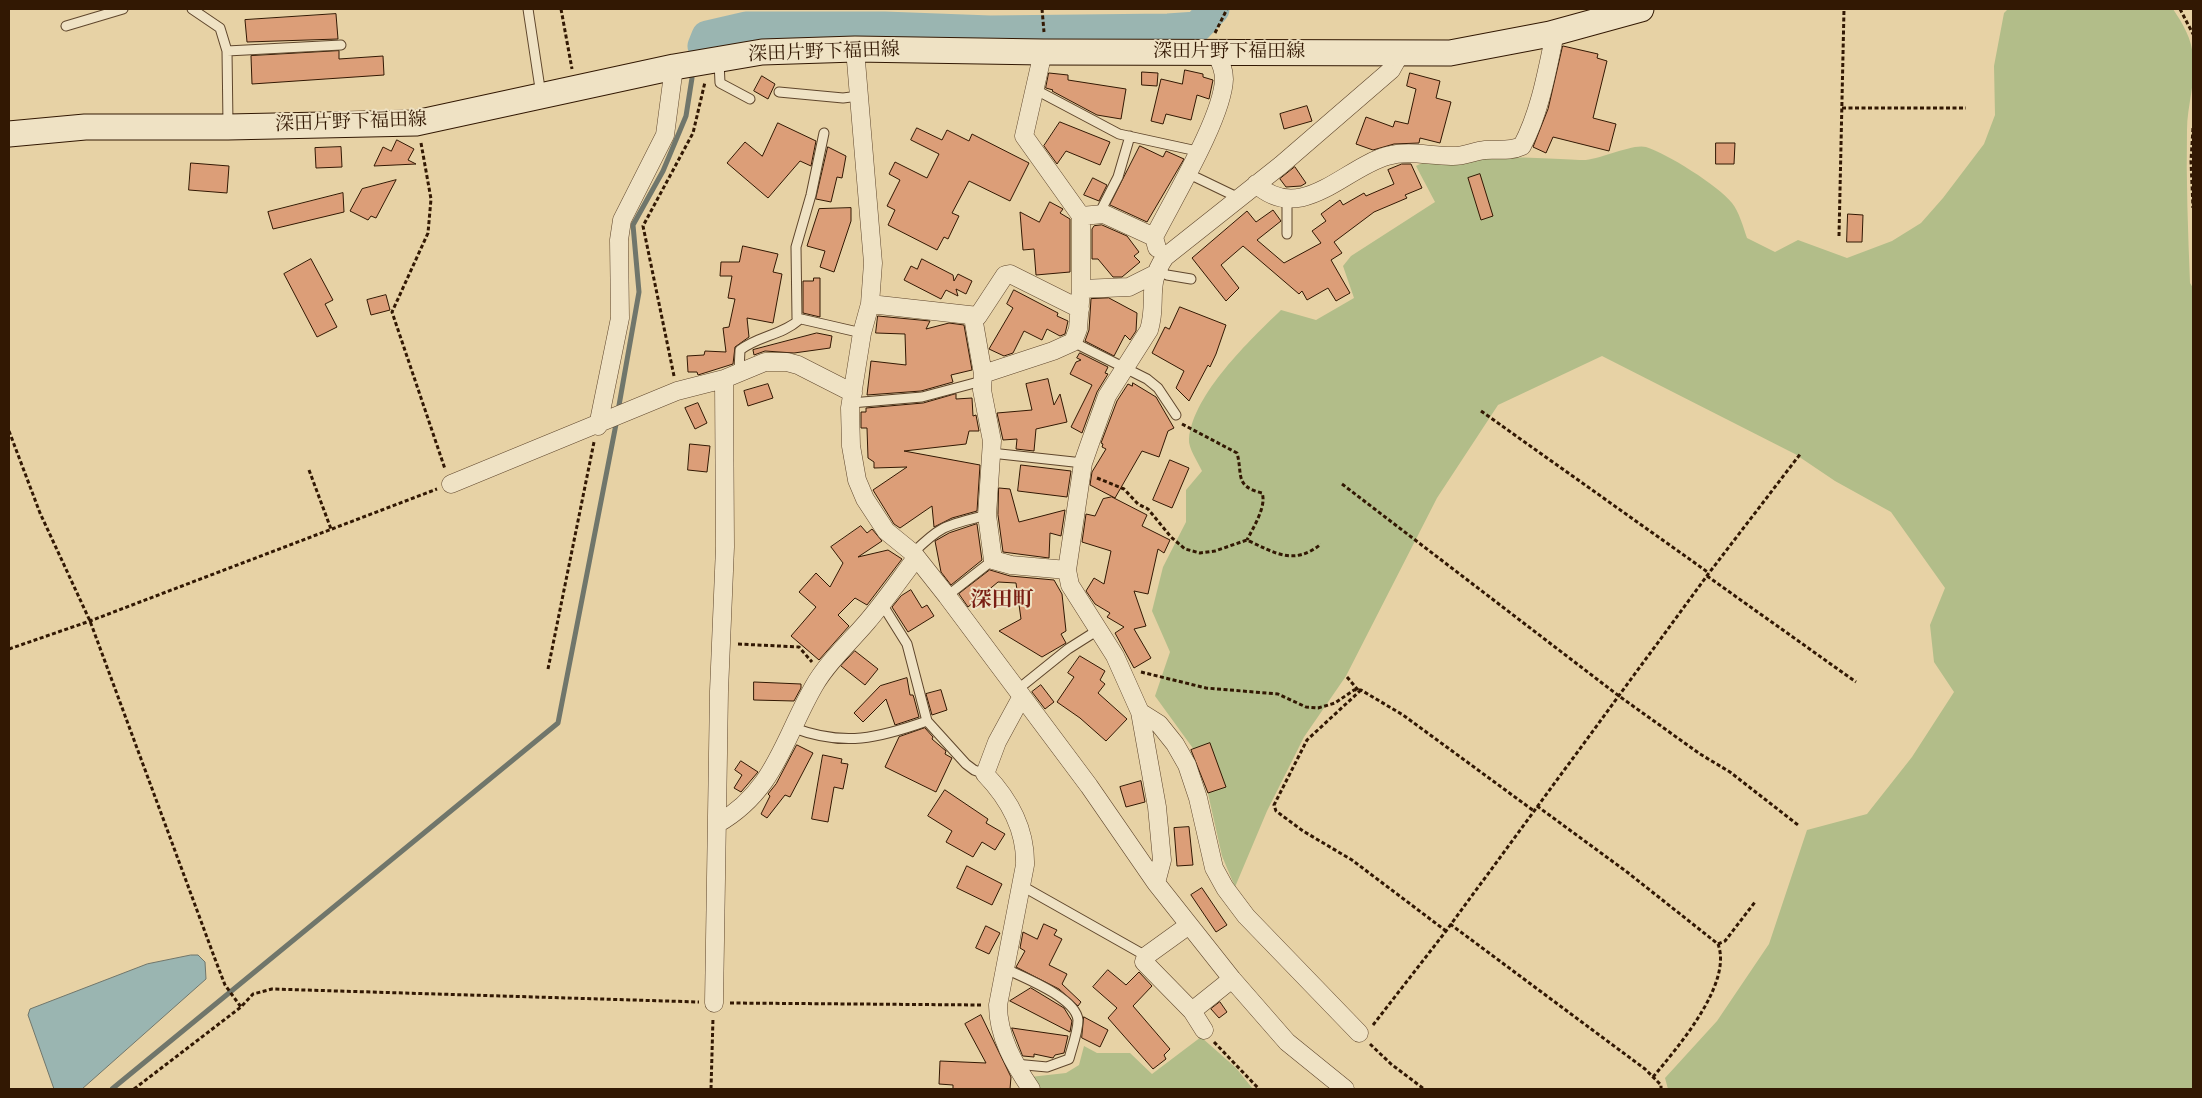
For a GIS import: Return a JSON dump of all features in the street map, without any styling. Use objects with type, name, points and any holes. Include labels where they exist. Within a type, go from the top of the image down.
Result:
[{"type":"main road","name":"深田片野下福田線","points":[[9,134],[85,127],[228,127],[416,123],[674,67],[762,52],[855,49],[1043,52],[1450,53],[1555,33],[1641,9]]},
{"type":"street","points":[[1256,184],[1276,198],[1286,200],[1303,198],[1387,156],[1417,152],[1452,156],[1485,150],[1514,150],[1522,146],[1529,133],[1546,76],[1555,33]]},
{"type":"street","points":[[855,49],[873,263],[870,304],[862,333],[852,398],[850,446],[857,480],[865,499],[886,531],[914,556],[947,596],[1127,839],[1156,883],[1232,979],[1287,1042],[1345,1089]]},
{"type":"street","points":[[983,377],[1073,342],[1078,329],[1090,215],[1024,136],[1036,90],[1043,52]]},
{"type":"street","points":[[1156,883],[1162,860],[1157,806],[1140,712],[1121,669],[1070,585],[1067,570],[1083,467],[1107,396],[1149,330],[1158,269],[1154,237],[1214,118],[1224,80],[1222,67],[1216,53]]},
{"type":"street","points":[[1081,289],[1129,287],[1158,269],[1181,242],[1239,198],[1391,70],[1400,54]]},
{"type":"street","points":[[598,426],[620,318],[619,240],[622,220],[665,135],[674,67]]},
{"type":"street","points":[[1090,215],[1104,214],[1154,237]]},
{"type":"street","points":[[870,304],[973,317],[978,316],[1005,275],[1010,274],[1080,308]]},
{"type":"street","points":[[973,317],[992,441],[987,515],[993,560],[1010,565],[1067,570]]},
{"type":"street","points":[[450,484],[598,426],[677,391],[731,375],[765,362],[787,362],[810,369],[852,398]]},
{"type":"street","points":[[714,1003],[721,644],[731,375]]},
{"type":"street","points":[[717,824],[743,807],[756,794],[770,774],[823,673],[882,604],[914,556]]},
{"type":"street","points":[[1020,693],[997,742],[985,774],[998,788],[1010,806],[1026,849],[1022,886],[998,1005],[998,1020],[1001,1033],[1015,1064],[1031,1089]]},
{"type":"street","points":[[1140,712],[1158,724],[1175,744],[1187,765],[1198,798],[1214,868],[1224,888],[1246,916],[1359,1033]]},
{"type":"street","points":[[1189,926],[1146,956],[1144,962],[1192,1011],[1204,1030]]},
{"type":"street","points":[[1192,1011],[1232,979]]},
{"type":"lane","points":[[66,26],[123,9]]},
{"type":"lane","points":[[192,9],[220,28],[227,51],[228,127]]},
{"type":"lane","points":[[528,9],[542,97]]},
{"type":"lane","points":[[227,51],[341,45]]},
{"type":"lane","points":[[714,59],[720,83],[750,99]]},
{"type":"lane","points":[[1036,90],[1119,134],[1198,151]]},
{"type":"lane","points":[[779,92],[843,98],[859,96]]},
{"type":"lane","points":[[798,320],[795,305],[796,248],[810,200],[824,134]]},
{"type":"lane","points":[[1090,215],[1118,177],[1130,136]]},
{"type":"lane","points":[[1187,173],[1239,198]]},
{"type":"lane","points":[[1286,200],[1287,234]]},
{"type":"lane","points":[[1158,269],[1167,275],[1191,279]]},
{"type":"lane","points":[[798,320],[862,333]]},
{"type":"lane","points":[[731,375],[740,350],[751,343],[789,328],[798,320]]},
{"type":"lane","points":[[1073,342],[1147,379],[1158,388],[1176,415]]},
{"type":"lane","points":[[852,398],[922,397],[983,377]]},
{"type":"lane","points":[[991,453],[1083,467]]},
{"type":"lane","points":[[914,556],[934,532],[945,526],[987,515]]},
{"type":"lane","points":[[947,596],[993,560]]},
{"type":"lane","points":[[882,604],[907,644],[927,720],[966,764],[974,770],[985,774]]},
{"type":"lane","points":[[1020,693],[1068,649],[1098,630]]},
{"type":"lane","points":[[794,728],[822,736],[876,738],[927,720]]},
{"type":"lane","points":[[1022,886],[1146,956]]},
{"type":"lane","points":[[1006,969],[1046,988],[1062,999],[1076,1012],[1078,1022],[1069,1059],[1046,1067],[1015,1064]]},
{"type":"path","points":[[561,9],[576,89]]},
{"type":"path","points":[[1839,236],[1844,9]]},
{"type":"path","points":[[2180,9],[2193,34]]},
{"type":"path","points":[[677,391],[643,226],[694,133],[714,59]]},
{"type":"path","points":[[1842,108],[1966,108]]},
{"type":"path","points":[[9,649],[90,621],[450,484],[392,312],[428,233],[431,199],[416,123]]},
{"type":"path","points":[[2193,128],[2191,161],[2193,208]]},
{"type":"path","points":[[1481,411],[1856,682]]},
{"type":"path","points":[[1176,415],[1187,428],[1226,445],[1236,452],[1242,482],[1246,488],[1262,493],[1264,499],[1247,540]]},
{"type":"path","points":[[548,670],[598,426]]},
{"type":"path","points":[[9,431],[40,513],[90,621],[225,985],[241,1007]]},
{"type":"path","points":[[1424,1089],[1391,1064],[1359,1033],[1378,1020],[1446,931],[1708,575],[1802,454]]},
{"type":"path","points":[[1083,467],[1124,489],[1138,504],[1148,509],[1171,538],[1185,549],[1200,553],[1215,551],[1247,540],[1275,554],[1302,556],[1321,544]]},
{"type":"path","points":[[309,470],[331,529]]},
{"type":"path","points":[[1342,484],[1619,696],[1700,754],[1730,772],[1798,825]]},
{"type":"path","points":[[721,644],[799,647],[823,673]]},
{"type":"path","points":[[1121,669],[1154,674],[1206,688],[1278,694],[1306,707],[1318,708],[1335,703],[1345,695],[1359,690]]},
{"type":"path","points":[[1347,677],[1359,690],[1372,695],[1534,811]]},
{"type":"path","points":[[1359,690],[1307,740],[1274,806],[1276,811],[1303,831],[1352,860],[1446,931]]},
{"type":"path","points":[[1538,806],[1628,872],[1718,944],[1721,953],[1721,963],[1716,984],[1704,1007],[1653,1077]]},
{"type":"path","points":[[1718,944],[1725,941],[1756,902]]},
{"type":"path","points":[[1450,924],[1653,1077],[1661,1086],[1660,1089]]},
{"type":"path","points":[[134,1089],[241,1007],[254,994],[272,989],[714,1003],[998,1005]]},
{"type":"path","points":[[710,1089],[714,1003]]},
{"type":"path","points":[[1204,1030],[1259,1089]]},
{"type":"green space","points":[[2008,9],[2173,9],[2191,44],[2194,66],[2187,121],[2187,168],[2190,283],[2193,288],[2193,1089],[1668,1089],[1665,1078],[1717,1021],[1769,944],[1807,830],[1867,814],[1912,757],[1954,692],[1934,662],[1930,625],[1945,588],[1891,512],[1835,481],[1795,454],[1602,356],[1498,405],[1437,498],[1346,676],[1304,737],[1267,811],[1235,887],[1222,856],[1200,758],[1155,696],[1170,652],[1152,611],[1163,567],[1186,522],[1186,490],[1202,471],[1189,443],[1193,422],[1212,386],[1239,352],[1281,310],[1316,320],[1354,298],[1343,266],[1351,256],[1435,202],[1416,166],[1429,161],[1471,157],[1583,160],[1633,147],[1646,147],[1679,163],[1716,188],[1732,203],[1741,219],[1747,238],[1775,252],[1798,240],[1847,258],[1892,241],[1921,223],[1943,198],[1984,144],[1995,115],[1994,66],[2004,13]]},
{"type":"green space","points":[[1201,1037],[1236,1068],[1253,1089],[1038,1089],[1030,1077],[1066,1073],[1079,1065],[1084,1046],[1097,1053],[1130,1053],[1152,1074]]},
{"type":"water","points":[[198,955],[205,962],[206,979],[82,1089],[54,1089],[28,1015],[30,1009],[147,964]]},
{"type":"building","points":[[336,14],[338,39],[247,42],[245,20]]},
{"type":"building","points":[[1563,46],[1598,54],[1597,58],[1607,61],[1593,118],[1616,124],[1609,151],[1553,137],[1546,153],[1533,147],[1548,109]]},
{"type":"building","points":[[339,51],[339,59],[383,56],[384,75],[252,84],[251,56]]},
{"type":"building","points":[[1185,70],[1203,74],[1203,77],[1213,80],[1209,99],[1197,95],[1191,120],[1166,114],[1163,124],[1151,121],[1161,79],[1182,84]]},
{"type":"building","points":[[1142,72],[1158,73],[1157,86],[1142,85]]},
{"type":"building","points":[[1049,73],[1068,75],[1068,80],[1126,89],[1121,119],[1097,115],[1053,90],[1046,88]]},
{"type":"building","points":[[1410,73],[1440,81],[1436,98],[1451,102],[1440,143],[1420,138],[1419,143],[1394,144],[1373,150],[1356,144],[1366,117],[1393,127],[1395,121],[1408,124],[1416,89],[1407,86]]},
{"type":"building","points":[[762,76],[775,84],[768,99],[754,91]]},
{"type":"building","points":[[1307,106],[1312,121],[1284,129],[1280,114]]},
{"type":"building","points":[[1060,122],[1110,142],[1100,165],[1066,151],[1057,164],[1044,146]]},
{"type":"building","points":[[778,123],[816,141],[811,166],[800,161],[768,198],[727,163],[745,142],[762,156]]},
{"type":"building","points":[[917,128],[942,140],[947,130],[969,141],[972,134],[1029,163],[1010,201],[969,181],[952,213],[959,216],[948,239],[944,237],[937,250],[888,225],[895,210],[887,206],[900,180],[889,174],[895,162],[927,178],[939,154],[911,140]]},
{"type":"building","points":[[397,140],[414,149],[408,160],[416,164],[374,166],[383,147],[391,151]]},
{"type":"building","points":[[1716,143],[1735,143],[1734,164],[1716,164]]},
{"type":"building","points":[[1140,146],[1163,157],[1166,151],[1184,159],[1147,222],[1110,205]]},
{"type":"building","points":[[341,147],[342,167],[316,168],[315,148]]},
{"type":"building","points":[[828,147],[846,156],[842,178],[837,177],[831,202],[816,199]]},
{"type":"building","points":[[191,163],[229,166],[227,193],[189,190]]},
{"type":"building","points":[[1402,164],[1411,164],[1422,188],[1405,195],[1407,198],[1374,212],[1334,242],[1342,253],[1331,260],[1350,293],[1336,301],[1328,288],[1307,300],[1302,291],[1299,294],[1243,246],[1221,265],[1239,288],[1226,301],[1192,258],[1247,211],[1256,222],[1273,210],[1281,221],[1257,240],[1284,263],[1321,243],[1312,231],[1326,221],[1321,214],[1340,200],[1343,205],[1364,193],[1366,196],[1394,184],[1388,170]]},
{"type":"building","points":[[1295,167],[1306,183],[1301,186],[1286,187],[1280,179]]},
{"type":"building","points":[[1480,174],[1493,216],[1481,220],[1468,178]]},
{"type":"building","points":[[1093,178],[1107,185],[1099,201],[1084,195]]},
{"type":"building","points":[[396,180],[376,218],[371,216],[368,220],[350,211],[362,189]]},
{"type":"building","points":[[343,193],[344,212],[273,229],[268,212]]},
{"type":"building","points":[[1050,202],[1063,209],[1060,213],[1070,219],[1070,272],[1036,275],[1034,249],[1023,250],[1020,212],[1039,222]]},
{"type":"building","points":[[851,208],[851,221],[834,272],[820,267],[825,251],[807,246],[819,209]]},
{"type":"building","points":[[1848,214],[1863,215],[1862,242],[1847,242]]},
{"type":"building","points":[[1102,225],[1127,236],[1139,252],[1134,256],[1140,262],[1122,277],[1113,277],[1098,259],[1092,259],[1092,229],[1094,226]]},
{"type":"building","points":[[743,246],[778,254],[773,272],[782,274],[773,323],[747,318],[749,337],[735,347],[733,364],[698,375],[697,372],[688,372],[687,356],[704,355],[705,351],[726,352],[723,328],[729,327],[735,299],[728,298],[732,276],[720,276],[721,262],[739,262]]},
{"type":"building","points":[[311,259],[333,300],[325,304],[337,327],[317,337],[284,274]]},
{"type":"building","points":[[922,259],[953,275],[954,281],[958,274],[972,281],[966,294],[956,289],[958,296],[946,290],[941,299],[904,280],[911,266],[917,269]]},
{"type":"building","points":[[814,278],[820,278],[820,317],[803,313],[803,281],[813,281]]},
{"type":"building","points":[[1014,290],[1058,313],[1057,316],[1068,321],[1065,334],[1060,336],[1047,329],[1042,340],[1024,331],[1013,353],[1004,356],[989,349],[1013,308],[1007,304]]},
{"type":"building","points":[[386,295],[390,310],[371,315],[367,300]]},
{"type":"building","points":[[1109,298],[1137,313],[1136,331],[1130,340],[1125,335],[1114,356],[1085,341],[1089,330],[1091,299]]},
{"type":"building","points":[[1180,307],[1226,325],[1210,367],[1208,365],[1189,401],[1176,388],[1184,371],[1152,353],[1165,327],[1169,329]]},
{"type":"building","points":[[878,316],[930,321],[926,329],[949,323],[964,325],[972,370],[951,375],[953,382],[921,391],[867,395],[871,361],[906,365],[905,334],[876,333]]},
{"type":"building","points":[[817,333],[832,336],[830,348],[794,353],[765,351],[754,355],[753,350]]},
{"type":"building","points":[[1080,353],[1108,367],[1105,373],[1108,374],[1097,392],[1082,433],[1071,427],[1092,385],[1070,374],[1076,362],[1081,360],[1077,358]]},
{"type":"building","points":[[1048,379],[1054,405],[1060,394],[1067,422],[1036,429],[1034,451],[1016,449],[1017,439],[1003,440],[997,413],[1032,410],[1026,384]]},
{"type":"building","points":[[1133,383],[1156,397],[1174,428],[1168,431],[1159,457],[1142,451],[1115,498],[1090,485],[1092,472],[1106,449],[1102,447],[1103,444],[1101,443],[1117,401],[1128,384],[1132,386]]},
{"type":"building","points":[[768,384],[773,398],[748,406],[744,391]]},
{"type":"building","points":[[956,394],[956,399],[972,398],[973,416],[976,415],[979,431],[969,431],[966,444],[904,451],[980,465],[977,511],[952,518],[934,527],[932,506],[900,528],[894,524],[873,490],[907,467],[874,468],[874,462],[868,458],[867,428],[861,428],[861,412],[866,412],[866,408],[923,403]]},
{"type":"building","points":[[698,403],[707,423],[695,429],[685,408]]},
{"type":"building","points":[[690,444],[710,446],[707,472],[688,470]]},
{"type":"building","points":[[1170,460],[1189,468],[1172,508],[1153,500]]},
{"type":"building","points":[[1021,465],[1071,471],[1067,497],[1018,491]]},
{"type":"building","points":[[999,488],[1010,489],[1019,522],[1065,510],[1061,536],[1050,533],[1049,558],[1003,552],[998,515]]},
{"type":"building","points":[[1112,497],[1147,515],[1142,526],[1170,540],[1164,553],[1158,549],[1148,594],[1134,591],[1146,626],[1134,629],[1151,658],[1134,668],[1115,633],[1124,627],[1107,617],[1110,613],[1095,604],[1086,591],[1094,578],[1104,584],[1111,551],[1082,542],[1086,514],[1095,516],[1103,499]]},
{"type":"building","points":[[977,524],[982,560],[951,585],[941,572],[935,541],[949,533]]},
{"type":"building","points":[[861,526],[867,533],[872,529],[882,541],[858,557],[888,550],[902,559],[867,605],[855,598],[838,615],[849,626],[819,660],[791,636],[816,607],[799,592],[816,573],[830,587],[843,563],[831,547]]},
{"type":"building","points":[[990,570],[1010,576],[1054,580],[1062,594],[1066,631],[1061,634],[1066,643],[1042,657],[999,631],[1021,619],[1016,583],[998,582],[968,607],[959,594]]},
{"type":"building","points":[[911,590],[922,608],[927,605],[934,616],[908,632],[892,607],[901,596]]},
{"type":"building","points":[[855,651],[878,669],[865,685],[841,666]]},
{"type":"building","points":[[1080,656],[1105,671],[1100,680],[1105,684],[1098,693],[1127,719],[1106,741],[1080,718],[1057,702],[1074,677],[1068,673]]},
{"type":"building","points":[[907,678],[910,695],[913,695],[919,717],[895,725],[886,699],[863,722],[854,713],[880,686]]},
{"type":"building","points":[[754,682],[801,684],[801,688],[794,701],[754,700]]},
{"type":"building","points":[[1041,685],[1054,702],[1045,709],[1032,692]]},
{"type":"building","points":[[941,690],[947,710],[932,715],[926,694]]},
{"type":"building","points":[[925,728],[933,737],[932,739],[946,751],[945,754],[952,758],[936,792],[885,767],[899,737]]},
{"type":"building","points":[[1210,743],[1226,787],[1208,793],[1191,750]]},
{"type":"building","points":[[797,745],[813,753],[790,797],[785,795],[767,818],[761,814],[770,796],[768,794],[776,784]]},
{"type":"building","points":[[823,755],[842,759],[841,763],[848,764],[843,789],[834,787],[828,822],[812,819]]},
{"type":"building","points":[[741,761],[758,772],[741,792],[734,788],[742,775],[735,770]]},
{"type":"building","points":[[1141,781],[1145,802],[1126,807],[1120,787]]},
{"type":"building","points":[[945,790],[988,819],[986,823],[1005,834],[995,850],[982,842],[973,857],[946,842],[952,831],[928,816]]},
{"type":"building","points":[[1189,827],[1193,865],[1177,866],[1174,828]]},
{"type":"building","points":[[967,866],[1002,884],[992,905],[957,888]]},
{"type":"building","points":[[1202,888],[1227,925],[1216,932],[1191,895]]},
{"type":"building","points":[[1044,924],[1057,930],[1054,935],[1062,939],[1049,965],[1067,974],[1062,984],[1081,1002],[1078,1006],[1059,989],[1016,967],[1025,951],[1020,948],[1023,932],[1037,939]]},
{"type":"building","points":[[986,926],[1000,933],[989,954],[976,948]]},
{"type":"building","points":[[1108,970],[1126,985],[1139,972],[1152,986],[1133,1006],[1170,1049],[1164,1055],[1166,1059],[1153,1069],[1108,1018],[1117,1008],[1093,987]]},
{"type":"building","points":[[1031,988],[1064,1008],[1072,1021],[1070,1032],[1010,1001]]},
{"type":"building","points":[[1220,1002],[1227,1012],[1219,1018],[1211,1009]]},
{"type":"building","points":[[981,1015],[1011,1077],[1010,1089],[953,1089],[953,1085],[939,1084],[940,1061],[986,1063],[965,1024]]},
{"type":"building","points":[[1084,1017],[1108,1030],[1100,1047],[1082,1038]]},
{"type":"building","points":[[1012,1028],[1068,1036],[1064,1053],[1055,1055],[1053,1058],[1034,1054],[1034,1057],[1023,1056]]},
{"type":"waterway","points":[[703,46],[707,36],[746,27],[884,27],[990,31],[1197,27],[1214,9]]},
{"type":"waterway","points":[[618,411],[639,292],[633,225],[663,171],[686,116],[692,78]]},
{"type":"waterway","points":[[112,1089],[558,723],[617,419]]},
{"type":"district","name":"深田町","points":[[1002,601]]}]
